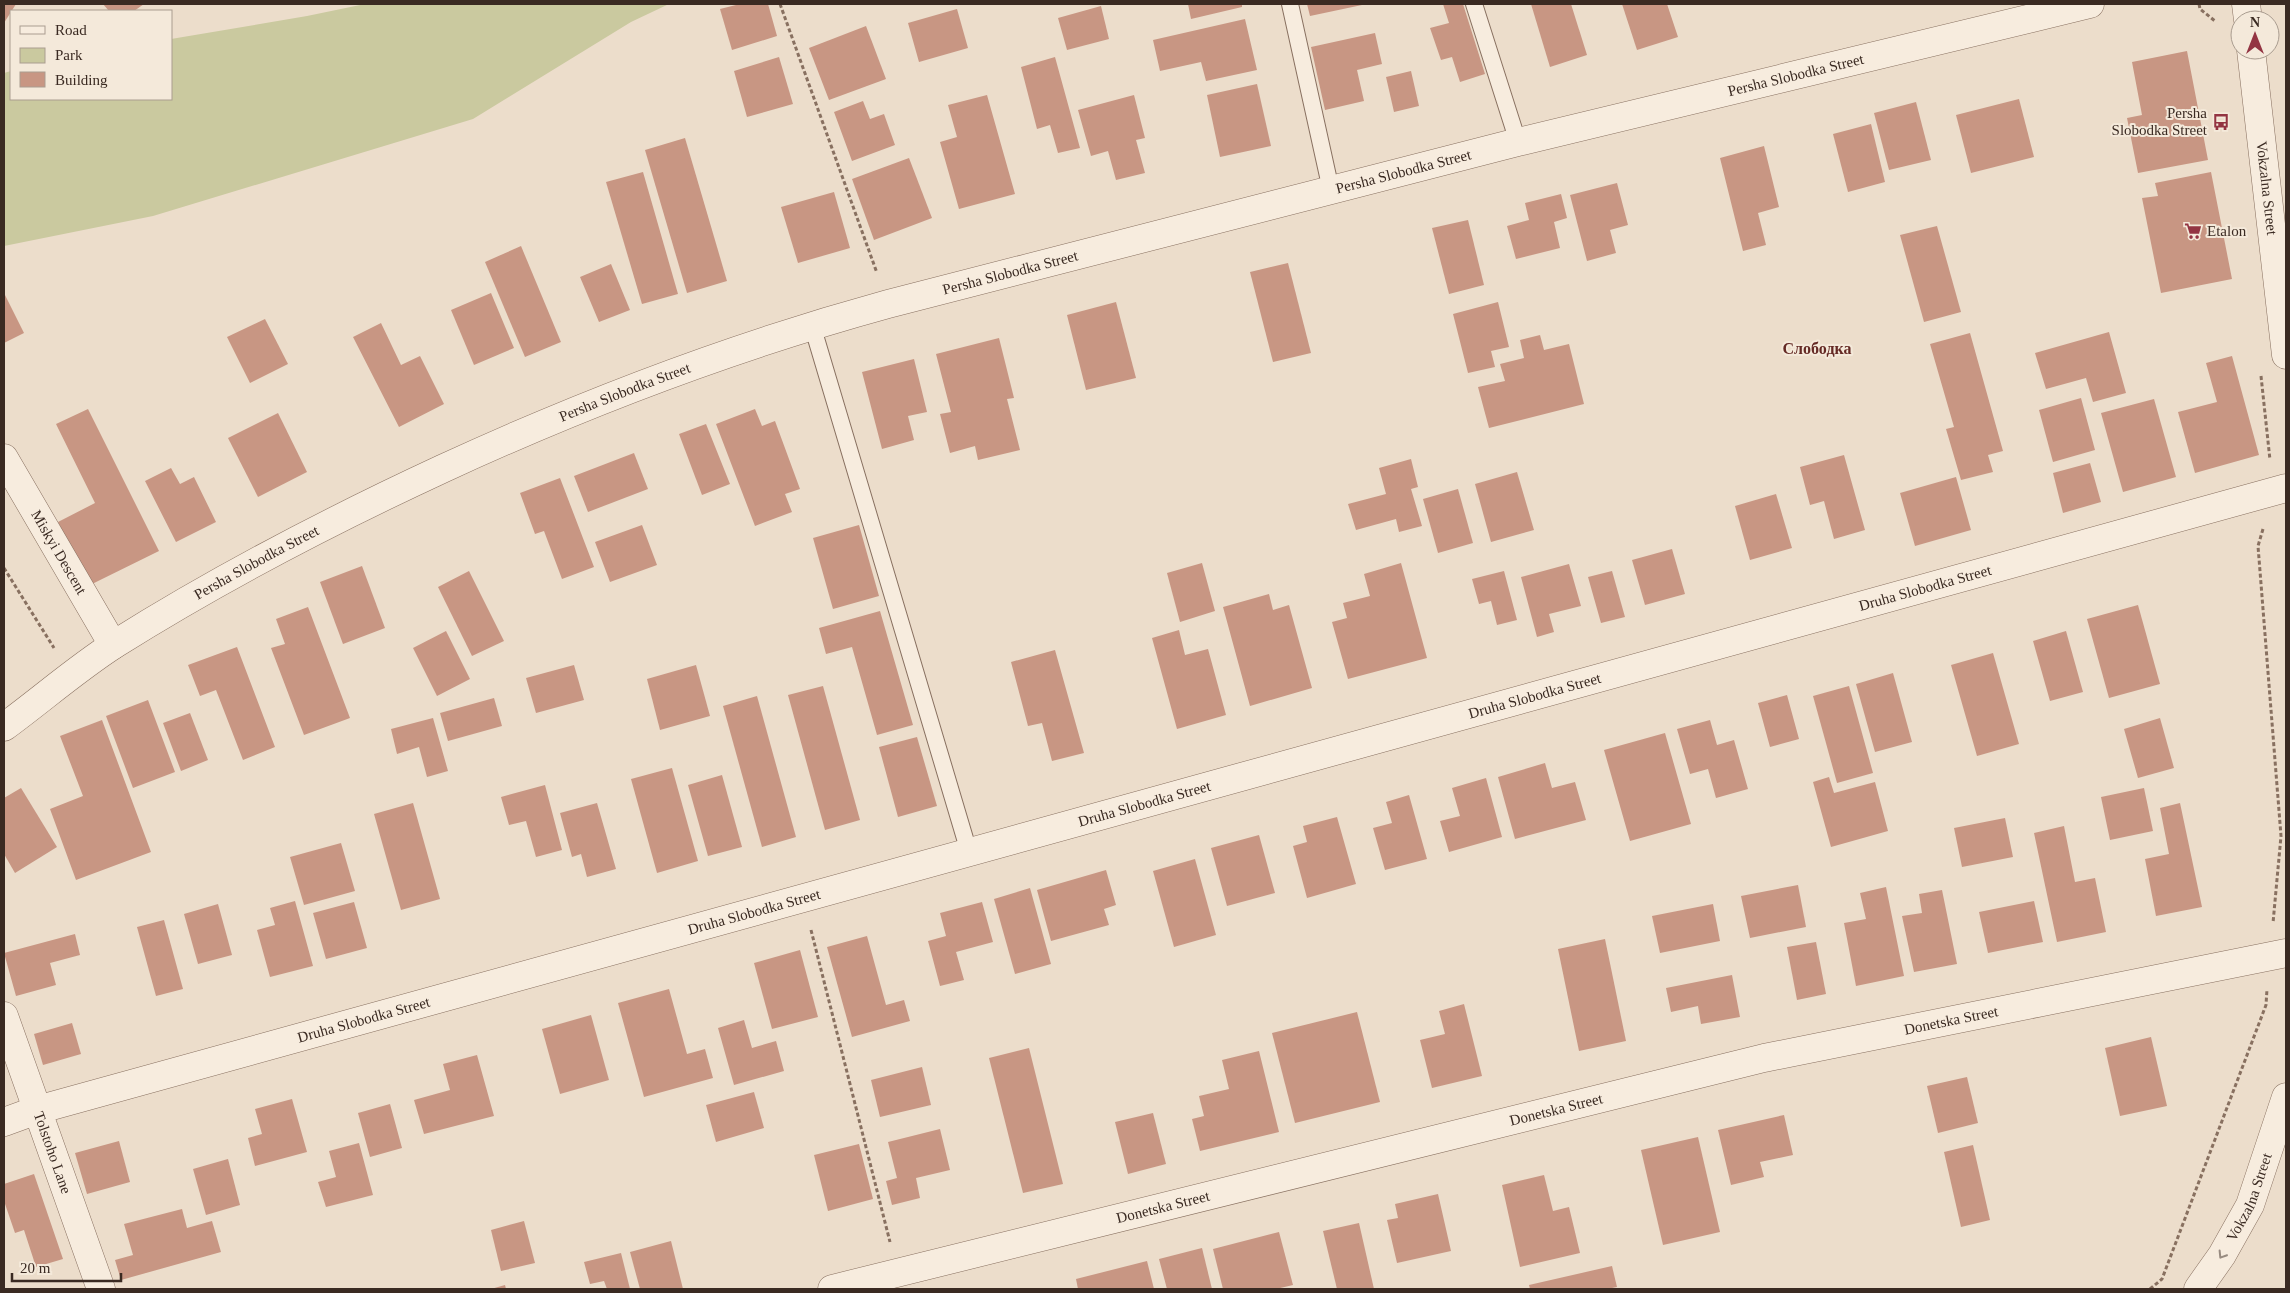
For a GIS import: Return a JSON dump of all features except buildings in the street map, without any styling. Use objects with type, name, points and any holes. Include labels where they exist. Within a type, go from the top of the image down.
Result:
[{"type":"street","name":"Persha Slobodka Street","points":[[4,727],[113,646],[251,563],[393,492],[520,433],[689,367],[812,325],[888,304],[1518,142],[2090,4]]},
{"type":"street","name":"Vokzalna Street","points":[[2252,60],[2286,355]]},
{"type":"street","name":"Miskyi Descent","points":[[4,458],[113,646]]},
{"type":"street","name":"Druha Slobodka Street","points":[[4,1122],[37,1110],[2286,488]]},
{"type":"street","name":"Donetska Street","points":[[832,1289],[1764,1058],[2286,953]]},
{"type":"street","name":"Tolstoho Lane","points":[[4,1016],[100,1289]]},
{"type":"street","name":"Vokzalna Street","points":[[2198,1289],[2222,1255],[2250,1206],[2286,1097]]},
{"type":"lane","points":[[1290,4],[1331,190]]},
{"type":"lane","points":[[1474,4],[1518,142]]},
{"type":"lane","points":[[812,325],[969,852]]},
{"type":"path","points":[[780,4],[888,304]]},
{"type":"path","points":[[2199,4],[2200,9],[2221,25]]},
{"type":"path","points":[[2258,546],[2281,836]]},
{"type":"path","points":[[4,568],[72,676]]},
{"type":"path","points":[[803,898],[898,1273]]},
{"type":"path","points":[[2150,1289],[2162,1279],[2266,1005]]},
{"type":"green space","points":[[365,4],[669,4],[631,22],[473,119],[153,216],[4,246],[4,73],[10,71],[10,100],[172,100],[172,39],[307,16]]},
{"type":"place","name":"Persha Slobodka Street","points":[[2221,122]]},
{"type":"place","name":"Etalon","points":[[2193,231]]},
{"type":"district","name":"Слободка","points":[[1817,348]]}]
